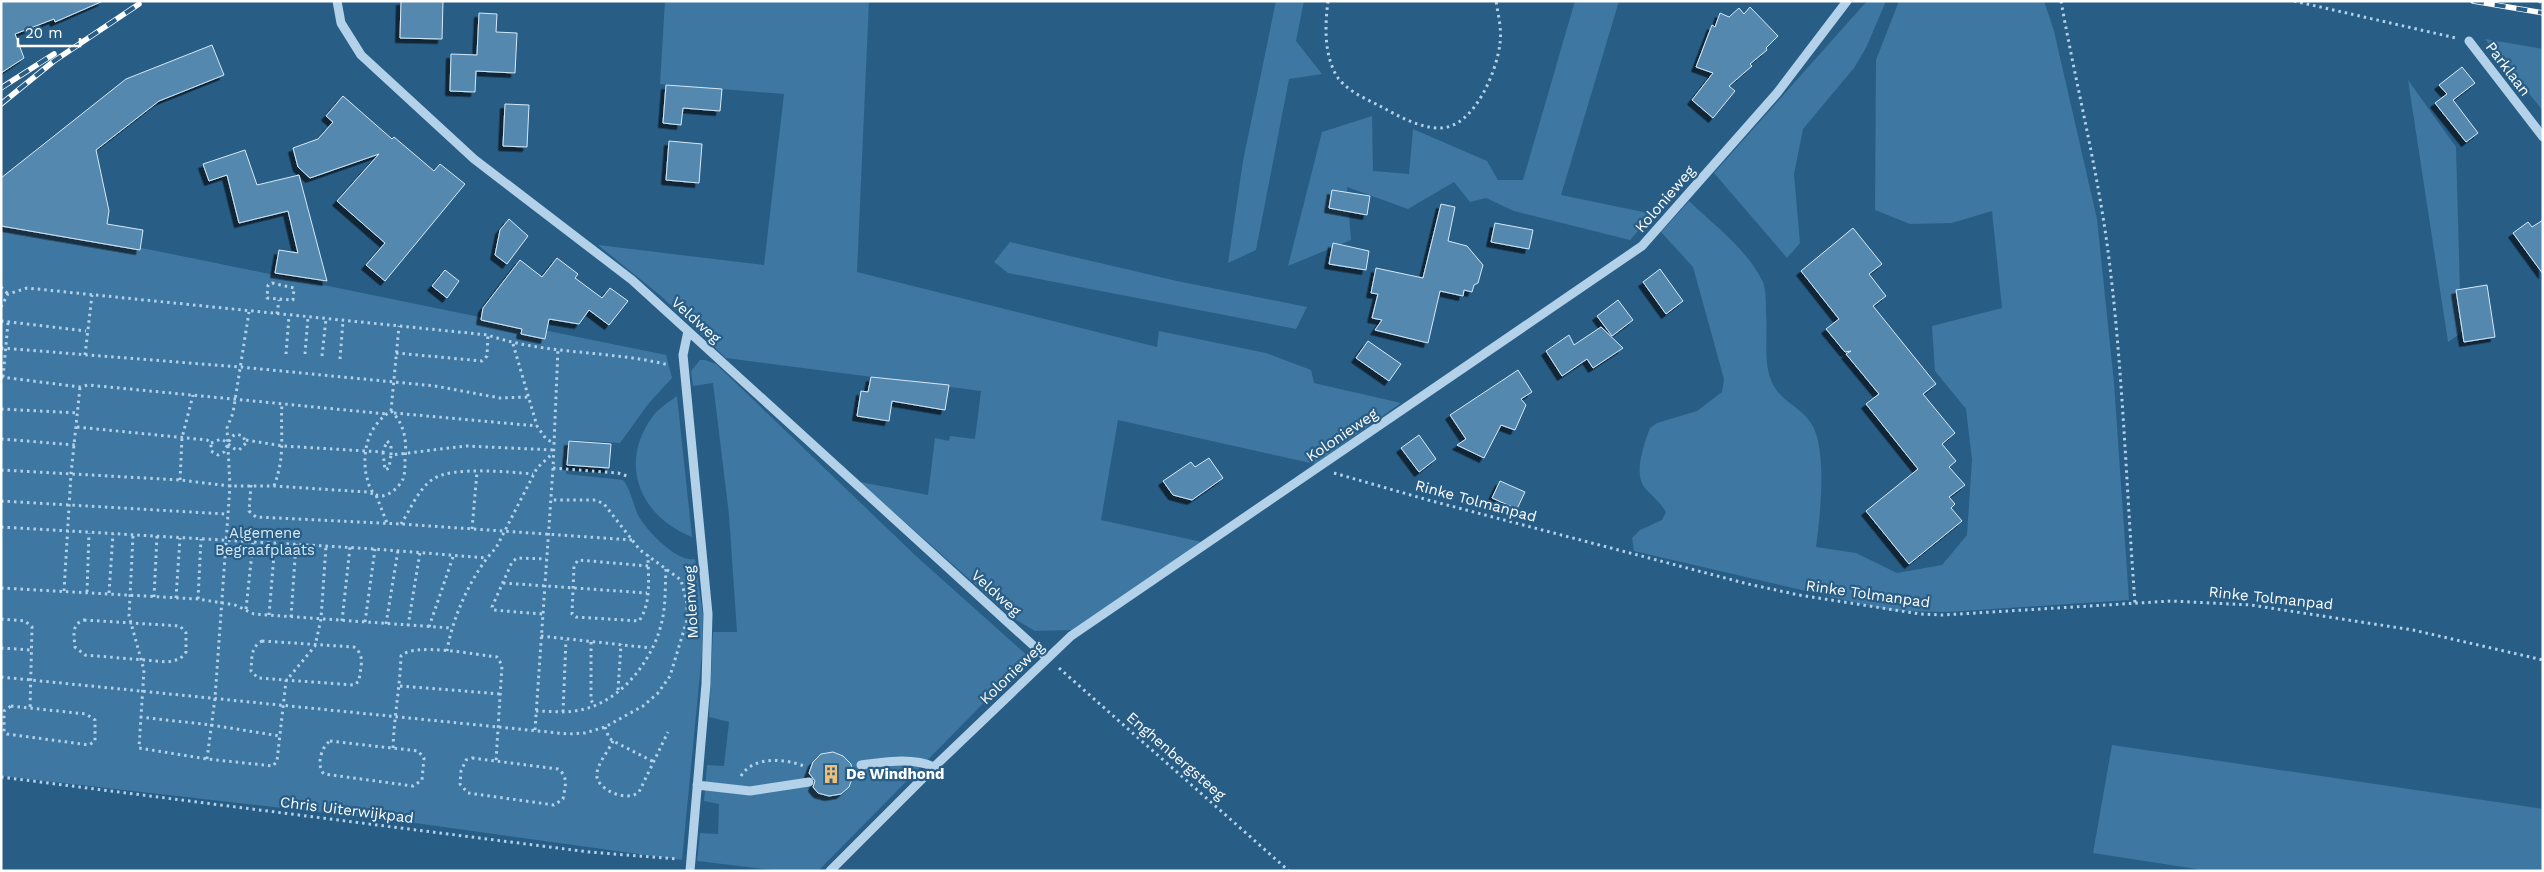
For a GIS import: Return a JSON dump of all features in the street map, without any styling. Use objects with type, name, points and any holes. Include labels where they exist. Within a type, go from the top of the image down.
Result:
[{"type":"street","name":"Veldweg","points":[[337,1],[342,23],[361,55],[474,159],[632,280],[1047,658]]},
{"type":"street","name":"Kolonieweg","points":[[830,871],[934,767],[1072,636],[1642,246],[1777,93],[1847,1]]},
{"type":"street","name":"Parklaan","points":[[2469,41],[2543,137]]},
{"type":"street","name":"Molenweg","points":[[688,332],[683,355],[708,614],[706,684],[690,871]]},
{"type":"street","points":[[861,765],[891,761],[924,763],[934,767]]},
{"type":"street","points":[[697,785],[750,791],[809,782]]},
{"type":"path","points":[[1328,1],[1327,46],[1334,72],[1342,84],[1398,116],[1422,126],[1441,128],[1462,120],[1481,98],[1496,61],[1500,42],[1496,1]]},
{"type":"path","points":[[2061,1],[2099,191],[2108,252],[2124,411],[2135,603]]},
{"type":"path","name":"Parklaan","points":[[2294,1],[2469,41]]},
{"type":"path","points":[[275,283],[294,288],[293,300],[279,300],[266,298],[268,285],[275,283]]},
{"type":"path","points":[[1,287],[8,294]]},
{"type":"path","points":[[1,306],[8,294],[27,288],[488,335],[513,344],[638,357],[684,368]]},
{"type":"path","points":[[85,355],[86,331],[92,295]]},
{"type":"path","points":[[277,314],[279,300]]},
{"type":"path","points":[[207,759],[215,698],[226,540],[226,514],[230,486],[230,455],[227,443],[227,428],[236,398],[249,312]]},
{"type":"path","points":[[286,354],[289,316]]},
{"type":"path","points":[[304,354],[308,318]]},
{"type":"path","points":[[322,356],[326,319]]},
{"type":"path","points":[[1,321],[86,331]]},
{"type":"path","points":[[340,359],[343,321]]},
{"type":"path","points":[[8,323],[2,377],[80,388],[88,385],[387,414]]},
{"type":"path","points":[[1,470],[180,480],[230,486],[274,486],[367,492],[376,495],[386,495],[402,480],[406,454],[404,429],[393,412],[399,326]]},
{"type":"path","points":[[396,353],[482,361],[487,356],[488,335]]},
{"type":"path","points":[[513,344],[536,426],[546,439],[554,443]]},
{"type":"path","points":[[1,348],[240,367],[435,386],[500,398],[529,397]]},
{"type":"path","points":[[534,730],[553,468],[558,348]]},
{"type":"path","points":[[64,591],[71,474],[80,388]]},
{"type":"path","points":[[180,480],[182,438],[193,395]]},
{"type":"path","points":[[274,486],[283,446],[282,403]]},
{"type":"path","points":[[1,409],[78,413]]},
{"type":"path","points":[[387,523],[376,495],[368,482],[365,450],[377,423],[387,414],[393,412],[536,426]]},
{"type":"path","points":[[77,427],[207,440],[211,443]]},
{"type":"path","points":[[211,443],[211,451],[216,455],[224,452],[227,443],[233,435],[238,433],[246,440],[283,446],[384,452]]},
{"type":"path","points":[[1,439],[75,444]]},
{"type":"path","points":[[211,443],[217,439],[239,450],[244,448],[246,440]]},
{"type":"path","points":[[387,441],[390,445],[391,455],[389,468],[385,470],[384,452],[387,441]]},
{"type":"path","points":[[391,455],[466,446],[554,451]]},
{"type":"path","points":[[447,650],[451,628],[487,558],[496,548],[506,531],[536,468],[554,451]]},
{"type":"path","name":"Rinke Tolmanpad","points":[[1325,464],[1329,470],[1337,474],[1410,495],[1748,584],[1799,595],[1920,614],[1943,615],[2135,603],[2211,602],[2292,610],[2413,630],[2543,660]]},
{"type":"path","points":[[553,468],[618,473],[630,477]]},
{"type":"path","points":[[401,524],[425,486],[433,479],[477,471],[533,474]]},
{"type":"path","points":[[472,529],[477,471]]},
{"type":"path","points":[[251,485],[249,511],[256,518],[387,523],[633,540]]},
{"type":"path","points":[[1,677],[534,730],[585,733],[605,727],[643,706],[658,693],[670,676],[689,612],[681,580],[640,550],[604,504],[596,500],[550,500]]},
{"type":"path","points":[[1,501],[226,514]]},
{"type":"path","points":[[1,527],[133,536],[201,538],[253,543],[375,548],[487,558]]},
{"type":"path","points":[[87,592],[89,533]]},
{"type":"path","points":[[109,593],[113,534]]},
{"type":"path","points":[[133,536],[129,596],[130,622],[144,670],[139,746],[142,750],[273,766],[276,761],[280,736],[286,681],[314,646],[321,619],[326,546]]},
{"type":"path","points":[[154,597],[157,536]]},
{"type":"path","points":[[176,598],[180,538]]},
{"type":"path","points":[[198,599],[201,538]]},
{"type":"path","points":[[246,609],[253,543]]},
{"type":"path","points":[[269,615],[275,543]]},
{"type":"path","points":[[291,617],[296,544]]},
{"type":"path","points":[[342,620],[350,547]]},
{"type":"path","points":[[365,622],[375,548]]},
{"type":"path","points":[[386,624],[398,550]]},
{"type":"path","points":[[408,626],[420,552]]},
{"type":"path","points":[[428,627],[454,554]]},
{"type":"path","points":[[648,554],[648,566],[648,593],[645,613],[638,622],[574,616],[571,610],[571,588],[574,566],[578,560],[648,566]]},
{"type":"path","points":[[542,614],[493,610],[492,607],[517,558],[546,559]]},
{"type":"path","points":[[536,711],[576,711],[594,705],[618,690],[640,672],[657,639],[662,619],[666,568]]},
{"type":"path","points":[[503,583],[648,593]]},
{"type":"path","points":[[1,588],[198,599],[246,609],[254,614],[451,628]]},
{"type":"path","points":[[1,619],[25,621],[32,627],[30,708]]},
{"type":"path","points":[[80,622],[130,622],[180,626],[186,633],[186,652],[180,659],[168,662],[142,659],[85,656],[75,647],[74,628],[80,622]]},
{"type":"path","points":[[541,636],[651,648]]},
{"type":"path","points":[[563,712],[566,640]]},
{"type":"path","points":[[262,641],[314,646],[349,646],[358,650],[362,658],[359,681],[354,685],[286,681],[258,678],[252,671],[255,645],[262,641]]},
{"type":"path","points":[[591,642],[591,700],[594,705]]},
{"type":"path","points":[[618,690],[621,644]]},
{"type":"path","points":[[1,648],[32,650]]},
{"type":"path","points":[[393,748],[394,716],[400,686],[401,656],[408,650],[447,650],[497,657],[503,669],[496,761]]},
{"type":"path","name":"Enghenbergsteeg","points":[[1047,658],[1289,871]]},
{"type":"path","points":[[400,686],[501,694]]},
{"type":"path","points":[[7,708],[30,708],[86,714],[95,720],[95,741],[89,745],[14,736],[4,732],[3,722],[7,708]]},
{"type":"path","points":[[140,717],[211,725],[280,736]]},
{"type":"path","points":[[605,727],[609,738],[654,762]]},
{"type":"path","points":[[614,741],[597,773],[600,784],[622,797],[630,797],[639,792],[668,732]]},
{"type":"path","points":[[330,741],[393,748],[421,753],[424,758],[422,780],[413,786],[324,774],[320,767],[323,748],[330,741]]},
{"type":"path","points":[[472,758],[496,761],[558,769],[566,780],[563,799],[554,805],[468,793],[462,788],[460,784],[461,771],[466,760],[472,758]]},
{"type":"path","points":[[734,789],[744,772],[772,760],[789,760],[804,766]]},
{"type":"path","name":"Chris Uiterwijkpad","points":[[1,777],[589,852],[691,860]]},
{"type":"green space","points":[[665,1],[869,1],[857,272],[1157,347],[1159,331],[1266,353],[1311,370],[1314,383],[1401,403],[1315,464],[1118,420],[1101,520],[1202,542],[1072,630],[1035,631],[1013,618],[860,482],[928,495],[935,438],[949,441],[950,436],[975,439],[981,391],[726,358],[661,296],[598,245],[764,265],[784,94],[660,84]]},
{"type":"green space","points":[[1276,1],[1304,1],[1296,41],[1322,74],[1289,79],[1256,250],[1228,263],[1243,161]]},
{"type":"green space","points":[[1575,1],[1619,1],[1561,195],[1653,214],[1630,240],[1514,211],[1486,198],[1470,202],[1454,182],[1408,209],[1347,187],[1351,240],[1288,266],[1322,132],[1372,116],[1373,171],[1409,174],[1413,129],[1487,161],[1498,180],[1523,180]]},
{"type":"green space","points":[[1867,1],[1886,1],[1866,48],[1854,68],[1803,129],[1794,174],[1800,243],[1787,258],[1714,173]]},
{"type":"green space","points":[[1899,1],[2044,1],[2054,31],[2097,219],[2114,383],[2129,600],[1948,612],[1892,611],[1634,551],[1632,538],[1640,530],[1662,520],[1666,512],[1645,488],[1640,475],[1641,459],[1650,428],[1657,423],[1697,411],[1722,392],[1724,379],[1693,267],[1661,232],[1689,201],[1739,248],[1763,282],[1766,301],[1766,355],[1771,380],[1779,393],[1811,423],[1820,449],[1821,483],[1816,547],[1856,553],[1897,573],[1942,565],[1967,535],[1972,460],[1966,409],[1935,371],[1932,326],[2002,308],[1992,211],[1952,223],[1910,224],[1875,210],[1876,60]]},
{"type":"green space","points":[[2485,39],[2543,49],[2543,111]]},
{"type":"green space","points":[[2408,80],[2456,147],[2460,293],[2467,329],[2448,342]]},
{"type":"green space","name":"Algemene Begraafplaats","points":[[1,223],[152,250],[666,355],[672,378],[649,403],[620,443],[569,440],[566,474],[623,480],[638,515],[655,537],[680,556],[695,559],[703,615],[702,653],[682,860],[415,823],[1,776]]},
{"type":"green space","points":[[1010,242],[1177,281],[1307,307],[1296,329],[1008,273],[994,262]]},
{"type":"green space","points":[[700,360],[716,364],[916,556],[1029,657],[818,871],[781,871],[697,861],[700,833],[718,834],[719,804],[704,801],[707,765],[724,766],[729,722],[709,717],[713,632],[737,632],[729,515],[713,383],[693,386],[691,371]]},
{"type":"green space","points":[[677,396],[692,537],[674,528],[659,516],[647,502],[640,486],[636,469],[637,452],[642,434],[655,413]]},
{"type":"green space","points":[[2112,745],[2543,809],[2543,871],[2209,871],[2093,853]]},
{"type":"building","points":[[1,1],[103,1],[55,22],[54,19],[15,34],[24,58],[1,73]]},
{"type":"building","points":[[401,1],[443,1],[442,39],[400,38]]},
{"type":"building","points":[[1750,7],[1778,36],[1766,48],[1767,50],[1750,64],[1752,66],[1729,86],[1735,91],[1713,118],[1692,100],[1713,73],[1696,67],[1712,25],[1715,27],[1720,13],[1729,17],[1739,8],[1744,14]]},
{"type":"building","points":[[479,13],[497,14],[496,32],[517,33],[515,73],[476,71],[475,92],[450,91],[451,54],[477,55]]},
{"type":"building","points":[[212,45],[224,75],[159,101],[96,150],[109,211],[107,224],[143,230],[140,250],[1,226],[1,178],[126,79]]},
{"type":"building","points":[[2462,67],[2475,83],[2453,100],[2478,133],[2466,142],[2435,103],[2447,94],[2439,85]]},
{"type":"building","points":[[666,85],[722,89],[720,111],[683,108],[681,125],[663,123]]},
{"type":"building","points":[[343,96],[392,139],[394,137],[434,171],[440,164],[465,184],[385,281],[366,265],[385,243],[337,201],[379,154],[310,178],[298,167],[293,148],[318,139],[333,122],[326,116]]},
{"type":"building","points":[[505,104],[529,105],[527,147],[503,146]]},
{"type":"building","points":[[669,141],[702,144],[699,183],[666,180]]},
{"type":"building","points":[[245,150],[257,185],[299,175],[327,281],[275,273],[279,250],[298,253],[288,211],[239,223],[227,175],[209,181],[203,164]]},
{"type":"building","points":[[1332,190],[1370,196],[1367,215],[1329,208]]},
{"type":"building","points":[[1441,204],[1455,207],[1448,241],[1467,246],[1483,265],[1478,283],[1474,285],[1472,292],[1464,290],[1463,296],[1440,291],[1428,343],[1375,330],[1382,320],[1372,318],[1378,294],[1371,293],[1376,268],[1423,278]]},
{"type":"building","points":[[509,219],[528,236],[507,264],[495,255],[500,230]]},
{"type":"building","points":[[2543,220],[2543,274],[2513,233],[2528,222],[2532,227]]},
{"type":"building","points":[[1495,223],[1533,230],[1529,249],[1491,242]]},
{"type":"building","points":[[1853,228],[1882,264],[1869,274],[1886,296],[1873,306],[1936,384],[1923,394],[1955,433],[1942,444],[1956,461],[1949,467],[1965,485],[1949,497],[1955,504],[1951,508],[1962,521],[1909,564],[1866,511],[1918,469],[1866,404],[1879,394],[1846,354],[1851,351],[1845,352],[1826,329],[1839,319],[1801,271]]},
{"type":"building","points":[[1333,243],[1369,251],[1366,270],[1329,264]]},
{"type":"building","points":[[557,258],[578,274],[575,278],[602,298],[610,288],[628,301],[609,325],[589,310],[579,324],[549,319],[545,339],[521,334],[522,329],[481,320],[483,308],[520,260],[542,277]]},
{"type":"building","points":[[1660,269],[1683,301],[1666,314],[1643,282]]},
{"type":"building","points":[[445,270],[459,281],[447,298],[432,286]]},
{"type":"building","points":[[2487,285],[2495,337],[2464,342],[2456,290]]},
{"type":"building","points":[[1618,300],[1633,320],[1612,336],[1597,316]]},
{"type":"building","points":[[1601,327],[1623,348],[1593,368],[1587,359],[1562,376],[1546,351],[1569,335],[1574,345]]},
{"type":"building","points":[[1368,341],[1401,364],[1389,381],[1356,358]]},
{"type":"building","points":[[1518,370],[1532,392],[1521,399],[1526,405],[1515,430],[1501,425],[1484,458],[1457,445],[1466,439],[1450,415]]},
{"type":"building","points":[[871,377],[949,385],[945,410],[892,401],[889,421],[857,416],[861,391],[868,392]]},
{"type":"building","points":[[1419,435],[1436,459],[1419,472],[1401,448]]},
{"type":"building","points":[[569,441],[611,444],[609,468],[567,465]]},
{"type":"building","points":[[1209,458],[1223,478],[1192,500],[1173,495],[1163,481],[1191,462],[1195,467]]},
{"type":"building","points":[[1500,481],[1525,492],[1517,509],[1492,498]]},
{"type":"building","name":"De Windhond","points":[[833,752],[843,756],[851,764],[853,776],[849,787],[841,794],[829,796],[818,793],[813,787],[815,781],[809,773],[813,762],[821,754]]},
{"type":"railway","points":[[2473,1],[2543,13]]},
{"type":"railway","points":[[1,104],[54,61],[139,4]]},
{"type":"railway","points":[[1,88],[54,54]]},
{"type":"place","name":"De Windhond","points":[[831,774]]}]
